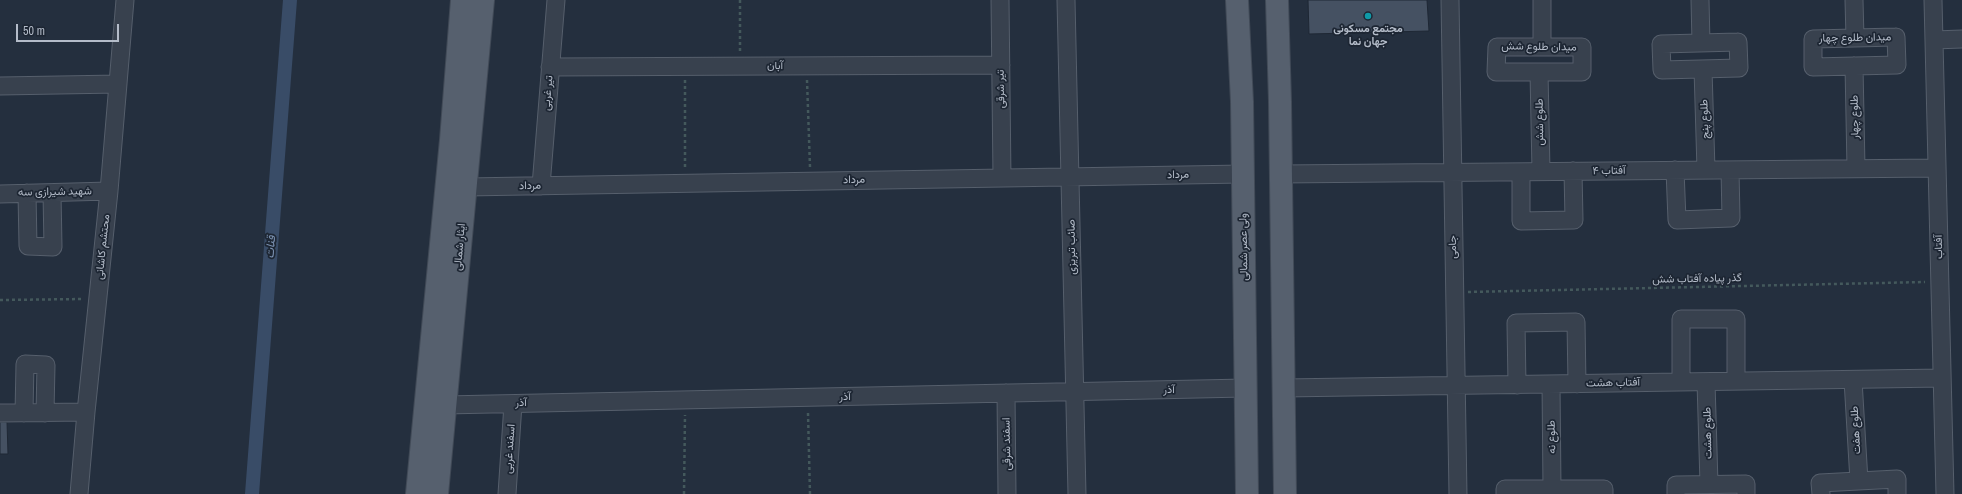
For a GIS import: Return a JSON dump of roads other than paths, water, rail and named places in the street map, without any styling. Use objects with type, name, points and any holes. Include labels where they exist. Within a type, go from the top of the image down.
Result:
[{"type":"main road","name":"ایثار شمالی","points":[[437,494],[445,405],[446,291],[462,0]]},
{"type":"main road","name":"ایثار شمالی","points":[[417,494],[446,291],[466,187],[483,0]]},
{"type":"main road","name":"ولی عصر شمالی","points":[[1237,0],[1243,174],[1247,494]]},
{"type":"main road","points":[[1277,0],[1285,494]]},
{"type":"street","name":"محتشم کاشانی","points":[[79,494],[109,191],[125,0]]},
{"type":"street","name":"تیر غربی","points":[[540,186],[556,0]]},
{"type":"street","name":"تیر شرقی","points":[[1000,0],[1002,178]]},
{"type":"street","name":"صائب تبریزی","points":[[1066,0],[1076,392],[1077,494]]},
{"type":"street","name":"جامی","points":[[1450,0],[1458,494]]},
{"type":"street","points":[[1542,0],[1542,47]]},
{"type":"street","points":[[1700,0],[1701,43]]},
{"type":"street","points":[[1854,0],[1854,38]]},
{"type":"street","name":"آفتاب","points":[[1933,0],[1945,494]]},
{"type":"street","name":"میدان طلوع چهار","points":[[1896,37],[1896,65],[1854,66],[1813,67],[1813,39],[1896,37]]},
{"type":"street","points":[[1934,40],[1962,39]]},
{"type":"street","points":[[1738,42],[1739,68],[1662,70],[1661,44],[1701,43],[1738,42]]},
{"type":"street","name":"میدان طلوع شش","points":[[1497,47],[1582,47],[1582,72],[1539,72],[1496,72],[1497,47]]},
{"type":"street","name":"آبان","points":[[550,67],[1001,65]]},
{"type":"street","name":"طلوع چهار","points":[[1854,66],[1856,168]]},
{"type":"street","name":"طلوع پنج","points":[[1703,69],[1706,170]]},
{"type":"street","name":"طلوع شش","points":[[1539,72],[1541,172]]},
{"type":"street","points":[[0,86],[118,84]]},
{"type":"street","name":"آفتاب ۴","points":[[1281,174],[1937,168]]},
{"type":"street","points":[[1675,170],[1676,220],[1731,218],[1730,170]]},
{"type":"street","points":[[1521,172],[1521,221],[1574,220],[1573,171]]},
{"type":"street","name":"مرداد","points":[[466,187],[1243,174]]},
{"type":"street","name":"شهید شیرازی سه","points":[[0,194],[109,191]]},
{"type":"street","points":[[27,193],[28,246],[53,247],[52,193]]},
{"type":"street","points":[[1681,382],[1681,319],[1736,319],[1736,382]]},
{"type":"street","points":[[1517,384],[1516,323],[1576,322],[1577,384]]},
{"type":"street","points":[[24,413],[25,364],[46,365],[45,412]]},
{"type":"street","name":"آفتاب هشت","points":[[1284,388],[1942,378]]},
{"type":"street","name":"طلوع هفت","points":[[1853,380],[1859,481]]},
{"type":"street","name":"طلوع هشت","points":[[1706,382],[1709,484]]},
{"type":"street","name":"طلوع نه","points":[[1551,384],[1552,489]]},
{"type":"street","name":"آذر","points":[[445,405],[1245,388]]},
{"type":"street","name":"اسفند شرقی","points":[[1006,393],[1007,494]]},
{"type":"street","name":"اسفند غربی","points":[[507,494],[513,404]]},
{"type":"street","points":[[0,413],[86,412]]},
{"type":"street","points":[[1821,494],[1820,483],[1897,480],[1898,494]]},
{"type":"street","points":[[1676,494],[1676,485],[1709,484],[1746,484],[1746,494]]},
{"type":"street","points":[[1505,494],[1505,489],[1604,489],[1604,494]]},
{"type":"waterway","name":"قنات","points":[[252,494],[290,0]]},
{"type":"place","name":"مجتمع مسکونی جهان نما","points":[[1368,16]]}]
